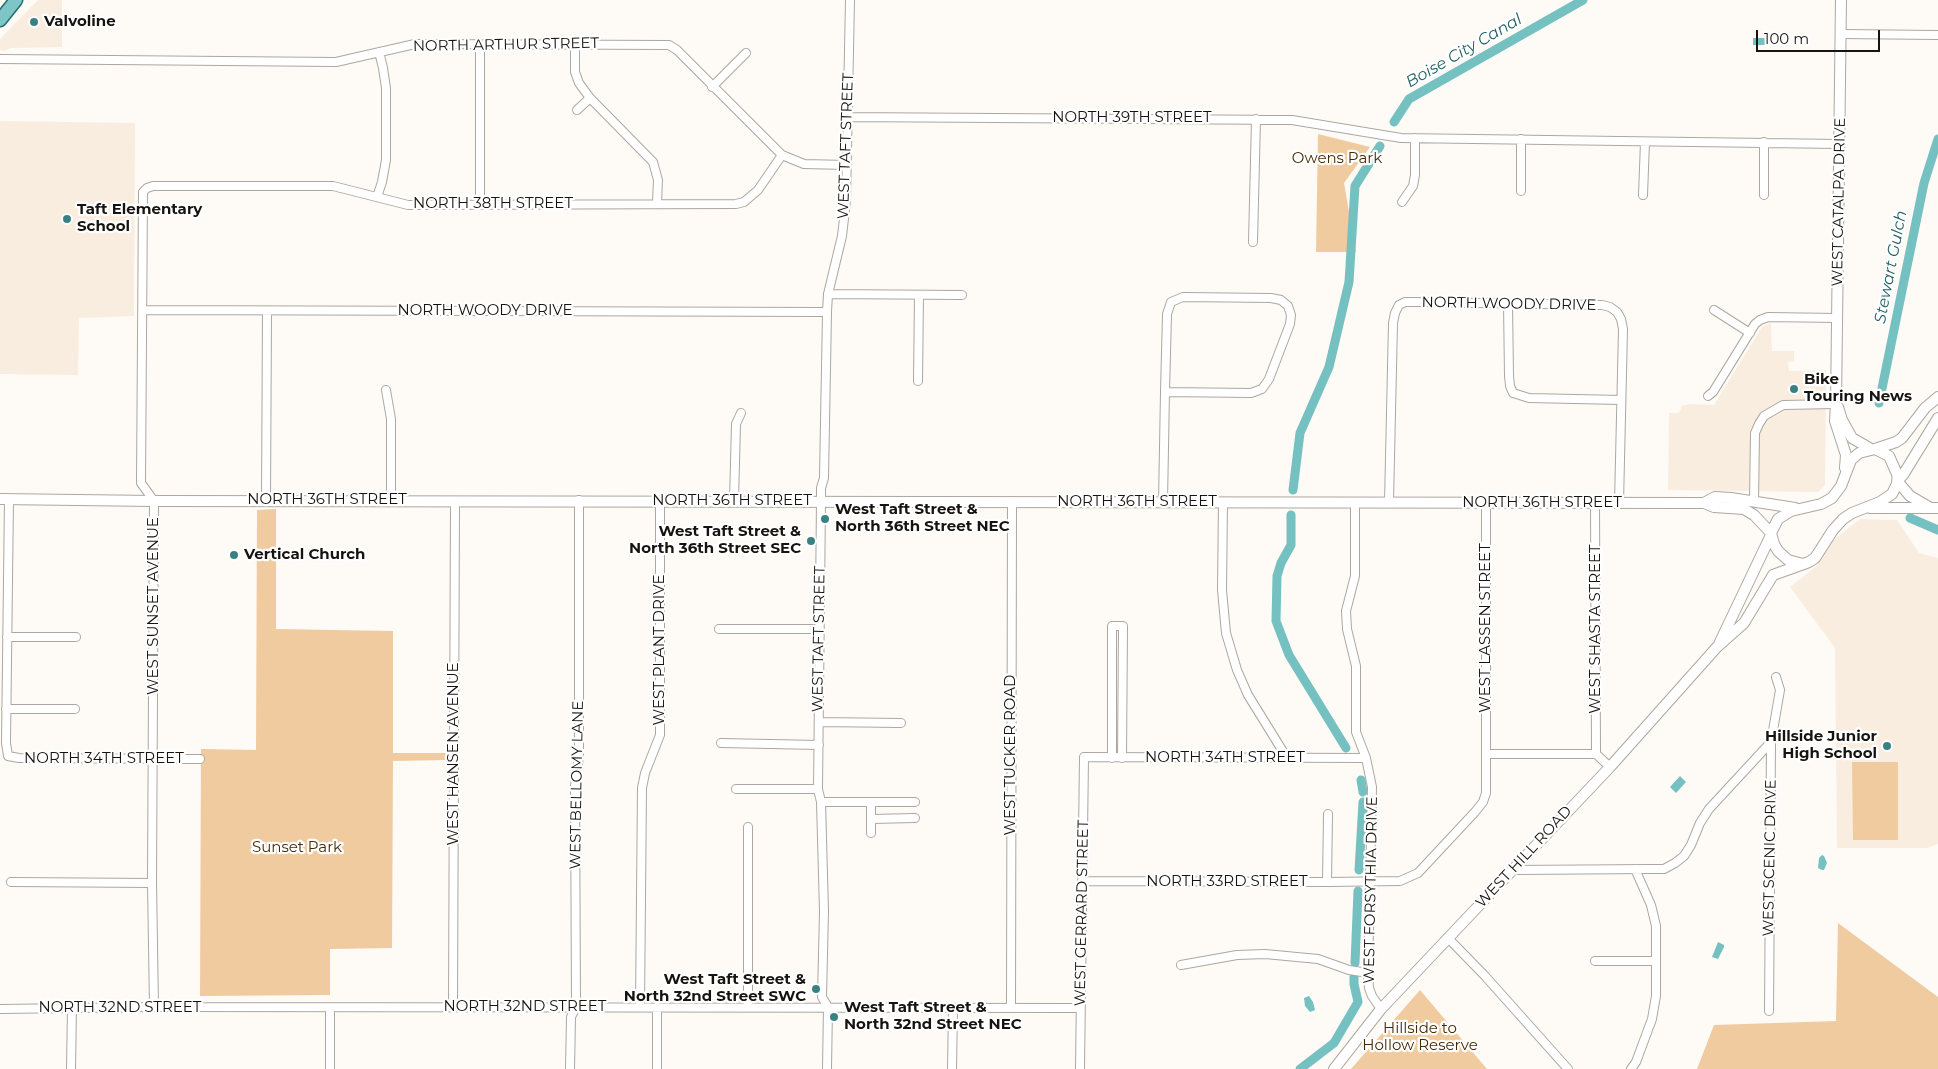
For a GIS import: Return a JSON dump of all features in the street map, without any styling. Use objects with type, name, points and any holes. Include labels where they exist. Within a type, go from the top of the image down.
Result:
[{"type":"main road","points":[[0,20],[16,0]]},
{"type":"street","name":"WEST TAFT STREET","points":[[827,1069],[828,1007],[822,996],[824,910],[821,802],[818,789],[821,488],[824,478],[828,294],[842,236],[846,201],[850,0]]},
{"type":"street","name":"WEST CATALPA DRIVE","points":[[1841,0],[1835,421],[1846,455],[1845,472]]},
{"type":"street","points":[[1841,34],[1938,35]]},
{"type":"street","name":"NORTH ARTHUR STREET","points":[[0,59],[336,62],[415,44],[669,45],[677,50],[782,156],[804,164],[846,165]]},
{"type":"street","points":[[480,44],[480,204]]},
{"type":"street","points":[[575,45],[575,72],[579,83],[590,98],[653,162],[658,180],[657,203]]},
{"type":"street","points":[[377,197],[386,160],[386,88],[384,68],[378,52]]},
{"type":"street","points":[[712,87],[746,54]]},
{"type":"street","points":[[577,110],[590,98]]},
{"type":"street","name":"NORTH 39TH STREET","points":[[847,116],[1300,120],[1380,135],[1415,138],[1840,144]]},
{"type":"street","points":[[1253,242],[1256,119]]},
{"type":"street","points":[[1402,202],[1413,186],[1415,175],[1415,138]]},
{"type":"street","points":[[1521,139],[1521,191]]},
{"type":"street","points":[[1643,195],[1645,142]]},
{"type":"street","points":[[1764,142],[1764,195]]},
{"type":"street","name":"NORTH 38TH STREET","points":[[153,186],[333,186],[408,205],[736,204],[744,202],[758,190],[782,156]]},
{"type":"street","name":"WEST SUNSET AVENUE","points":[[153,186],[143,192],[141,483],[154,501],[152,883],[154,1007]]},
{"type":"street","points":[[828,294],[962,295]]},
{"type":"street","points":[[918,381],[919,295]]},
{"type":"street","points":[[1163,502],[1167,314],[1171,302],[1183,298],[1271,298],[1281,300],[1288,306],[1291,315],[1290,324],[1270,379],[1262,389],[1251,393],[1166,392]]},
{"type":"street","name":"NORTH WOODY DRIVE","points":[[1389,502],[1393,323],[1399,305],[1405,302],[1602,305],[1610,307],[1617,312],[1623,329],[1621,400]]},
{"type":"street","points":[[1508,304],[1508,376],[1513,393],[1529,398],[1621,400],[1619,503]]},
{"type":"street","name":"NORTH WOODY DRIVE","points":[[143,310],[827,312]]},
{"type":"street","points":[[1714,310],[1750,333]]},
{"type":"street","points":[[266,500],[267,311]]},
{"type":"street","points":[[1708,396],[1713,392],[1755,324],[1768,317],[1837,318]]},
{"type":"street","points":[[386,390],[391,419],[392,501]]},
{"type":"street","points":[[1798,508],[1821,504],[1832,498],[1841,486],[1845,472],[1855,456],[1902,438],[1925,408],[1938,397]]},
{"type":"street","name":"WEST CATALPA DRIVE","points":[[1836,404],[1852,438],[1884,453],[1893,461],[1897,481]]},
{"type":"street","points":[[1802,564],[1794,563],[1778,552],[1771,534],[1754,515],[1744,509],[1754,501],[1755,433],[1758,424],[1764,416],[1783,405],[1836,404]]},
{"type":"street","points":[[734,501],[736,424],[741,413]]},
{"type":"street","points":[[1933,507],[1910,496],[1897,481],[1903,475],[1938,418]]},
{"type":"street","name":"WEST HILL ROAD","points":[[1334,1069],[1381,1009],[1610,767],[1717,647],[1744,623],[1773,575],[1815,558],[1833,530],[1843,519],[1892,494],[1897,481]]},
{"type":"street","name":"NORTH 36TH STREET","points":[[1704,503],[1715,497],[1798,508]]},
{"type":"street","points":[[3,721],[6,709],[7,637],[4,600],[4,499]]},
{"type":"street","name":"NORTH 36TH STREET","points":[[4,499],[154,501],[660,500],[1704,503],[1714,507],[1744,509]]},
{"type":"street","name":"WEST BELLOMY LANE","points":[[570,1069],[571,1017],[576,1007],[575,786],[579,756],[579,500]]},
{"type":"street","name":"WEST PLANT DRIVE","points":[[640,1007],[642,788],[644,773],[660,735],[660,500]]},
{"type":"street","name":"WEST HANSEN AVENUE","points":[[453,1007],[455,501]]},
{"type":"street","name":"WEST TUCKER ROAD","points":[[1011,1008],[1012,502]]},
{"type":"street","points":[[1223,502],[1222,590],[1226,634],[1237,670],[1248,695],[1286,758]]},
{"type":"street","name":"WEST FORSYTHIA DRIVE","points":[[1355,502],[1355,571],[1346,611],[1347,629],[1356,666],[1356,732],[1366,758],[1373,799],[1371,881],[1368,901],[1368,973],[1369,988],[1381,1009]]},
{"type":"street","name":"WEST LASSEN STREET","points":[[1371,881],[1400,881],[1418,873],[1476,812],[1483,802],[1486,793],[1486,502]]},
{"type":"street","name":"WEST SHASTA STREET","points":[[1595,503],[1596,754]]},
{"type":"street","points":[[1866,507],[1890,509],[1933,507]]},
{"type":"street","name":"WEST HILL ROAD","points":[[1717,647],[1778,519],[1798,508]]},
{"type":"street","points":[[1112,758],[1112,626],[1123,626],[1122,758]]},
{"type":"street","points":[[719,629],[819,629]]},
{"type":"street","points":[[7,637],[76,637]]},
{"type":"street","name":"WEST SCENIC DRIVE","points":[[1769,1011],[1771,742],[1780,690],[1776,677]]},
{"type":"street","points":[[6,709],[75,709]]},
{"type":"street","name":"NORTH 34TH STREET","points":[[3,721],[8,756],[20,758],[200,759]]},
{"type":"street","points":[[819,722],[901,723]]},
{"type":"street","points":[[1512,870],[1664,869],[1684,856],[1709,809],[1771,742]]},
{"type":"street","points":[[721,743],[818,745]]},
{"type":"street","points":[[1486,754],[1596,754],[1610,767]]},
{"type":"street","name":"NORTH 34TH STREET","points":[[1084,757],[1366,758]]},
{"type":"street","name":"WEST GERRARD STREET","points":[[1080,1069],[1084,757]]},
{"type":"street","points":[[736,789],[818,789]]},
{"type":"street","points":[[821,802],[915,802]]},
{"type":"street","points":[[871,802],[872,832]]},
{"type":"street","points":[[1327,882],[1328,814]]},
{"type":"street","points":[[871,819],[915,818]]},
{"type":"street","points":[[748,827],[748,1007]]},
{"type":"street","points":[[1631,1069],[1636,1062],[1652,1019],[1656,996],[1656,926],[1651,905],[1635,870]]},
{"type":"street","name":"NORTH 33RD STREET","points":[[1082,881],[1371,881]]},
{"type":"street","points":[[11,882],[152,883]]},
{"type":"street","points":[[1448,938],[1485,976],[1568,1069]]},
{"type":"street","points":[[1181,965],[1238,955],[1265,954],[1318,959],[1349,970],[1368,973]]},
{"type":"street","points":[[1595,961],[1656,961]]},
{"type":"street","points":[[71,1069],[72,1007]]},
{"type":"street","name":"NORTH 32ND STREET","points":[[0,1009],[72,1007],[1080,1008]]},
{"type":"street","points":[[657,1007],[657,1069]]},
{"type":"street","points":[[330,1008],[330,1069]]},
{"type":"street","points":[[952,1069],[953,1008]]},
{"type":"shaded area","points":[[38,0],[62,0],[62,47],[10,48],[5,51],[0,50],[0,39]]},
{"type":"shaded area","name":"Taft Elementary School","points":[[0,121],[135,123],[134,316],[79,318],[78,375],[0,374]]},
{"type":"shaded area","points":[[1771,323],[1772,351],[1794,351],[1794,361],[1788,362],[1789,371],[1826,370],[1825,485],[1818,492],[1668,490],[1669,413],[1679,413],[1682,406],[1689,404],[1714,405],[1762,327]]},
{"type":"shaded area","name":"Hillside Junior High School","points":[[1860,519],[1897,520],[1919,553],[1938,558],[1938,844],[1927,848],[1837,848],[1835,648],[1790,587],[1817,566],[1830,543]]},
{"type":"green space","name":"Owens Park","points":[[1318,134],[1370,147],[1344,183],[1356,252],[1316,252]]},
{"type":"green space","name":"Sunset Park","points":[[276,509],[276,629],[393,631],[393,753],[447,753],[448,760],[393,761],[392,948],[330,949],[330,995],[200,996],[201,749],[256,750],[257,510]]},
{"type":"green space","points":[[1852,762],[1898,762],[1898,840],[1853,840]]},
{"type":"green space","points":[[1838,923],[1938,997],[1938,1069],[1697,1069],[1714,1025],[1836,1021]]},
{"type":"green space","name":"Hillside to Hollow Reserve","points":[[1420,990],[1487,1069],[1351,1069]]},
{"type":"water","points":[[1753,38],[1767,38],[1767,45],[1753,45]]},
{"type":"water","points":[[1680,776],[1686,782],[1676,793],[1670,787]]},
{"type":"water","points":[[1822,855],[1827,863],[1824,870],[1818,868],[1819,858]]},
{"type":"water","points":[[1718,942],[1724,945],[1724,947],[1718,959],[1712,957]]},
{"type":"water","points":[[1309,996],[1315,1010],[1310,1012],[1305,1006],[1304,998]]},
{"type":"waterway","name":"Boise City Canal","points":[[1394,122],[1409,99],[1583,0]]},
{"type":"waterway","name":"Stewart Gulch","points":[[1879,403],[1924,183],[1938,139]]},
{"type":"waterway","name":"Boise City Canal","points":[[1293,490],[1300,433],[1329,367],[1349,282],[1355,186],[1380,146]]},
{"type":"waterway","name":"Boise City Canal","points":[[1291,515],[1291,545],[1281,563],[1277,576],[1276,621],[1289,655],[1346,748]]},
{"type":"waterway","name":"Stewart Gulch","points":[[1910,518],[1938,530]]},
{"type":"waterway","name":"Boise City Canal","points":[[1361,780],[1363,792]]},
{"type":"waterway","name":"Boise City Canal","points":[[1359,870],[1363,802]]},
{"type":"waterway","name":"Boise City Canal","points":[[1355,963],[1358,891]]},
{"type":"waterway","name":"Boise City Canal","points":[[1300,1069],[1334,1043],[1358,1002],[1354,977]]},
{"type":"place","name":"Valvoline","points":[[34,22]]},
{"type":"place","name":"Taft Elementary School","points":[[67,219]]},
{"type":"place","name":"Bike Touring News","points":[[1794,389]]},
{"type":"place","name":"West Taft Street & North 36th Street NEC","points":[[825,519]]},
{"type":"place","name":"West Taft Street & North 36th Street SEC","points":[[811,541]]},
{"type":"place","name":"Vertical Church","points":[[234,555]]},
{"type":"place","name":"Hillside Junior High School","points":[[1887,746]]},
{"type":"place","name":"West Taft Street & North 32nd Street SWC","points":[[816,989]]},
{"type":"place","name":"West Taft Street & North 32nd Street NEC","points":[[834,1017]]}]
